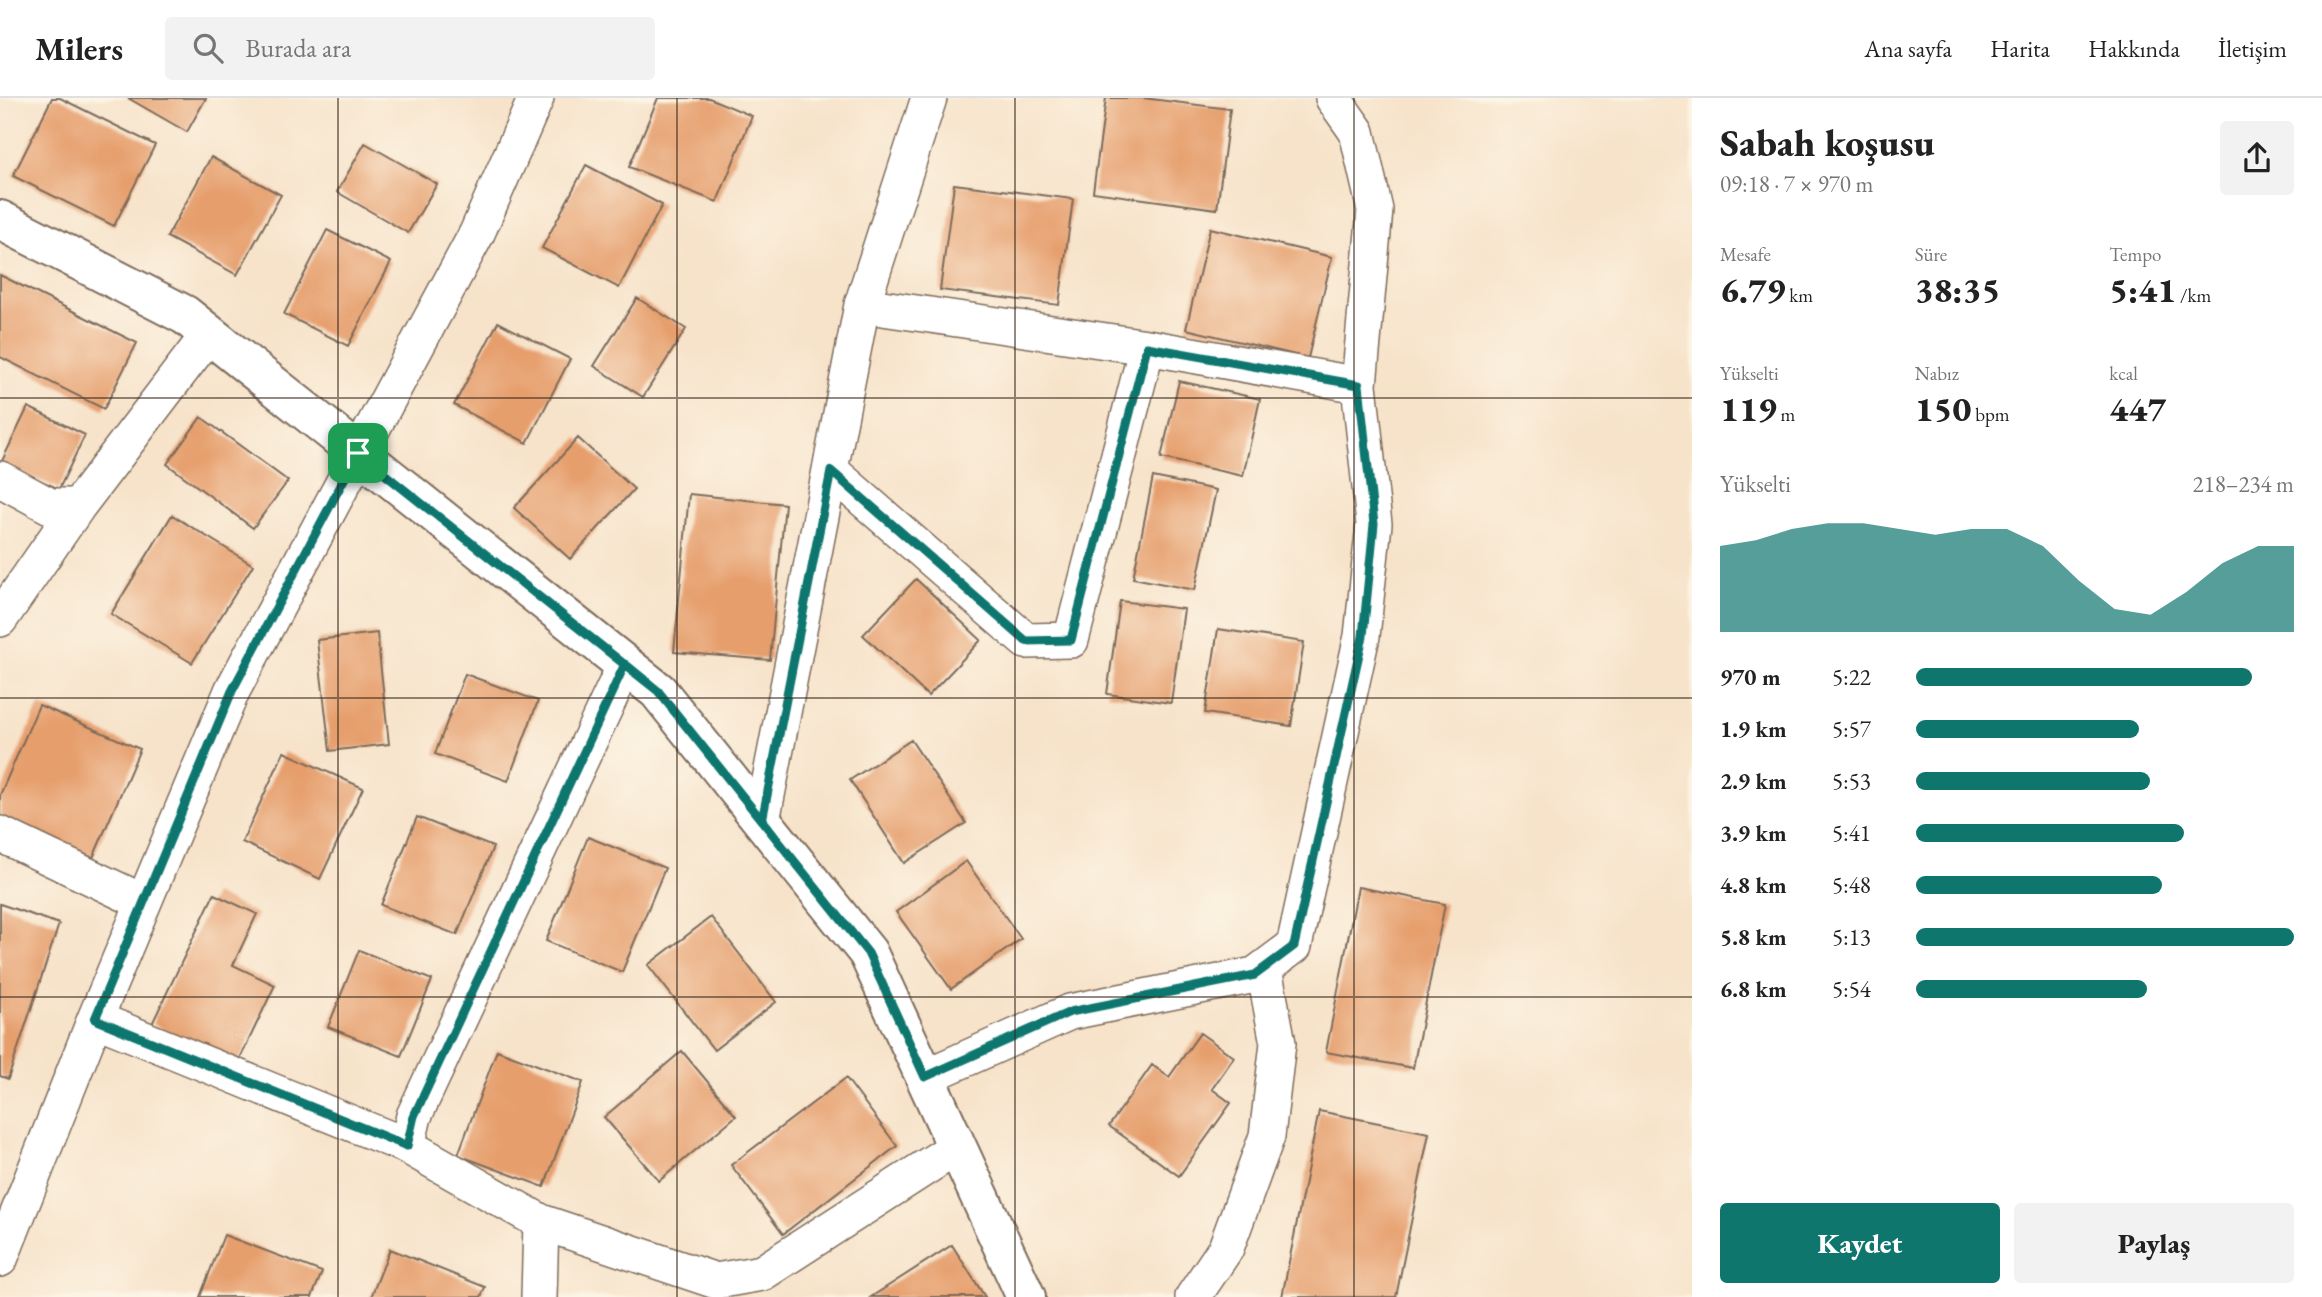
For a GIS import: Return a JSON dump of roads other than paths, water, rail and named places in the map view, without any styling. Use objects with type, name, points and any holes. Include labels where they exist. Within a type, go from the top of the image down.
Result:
[{"type":"street","points":[[0,1259],[95,1019],[232,691],[477,233],[536,98]]},
{"type":"street","points":[[762,821],[862,305],[929,98]]},
{"type":"street","points":[[925,1077],[1070,1012],[1255,975],[1294,946],[1363,636],[1374,524],[1359,385],[1375,211],[1357,132],[1333,98]]},
{"type":"street","points":[[0,220],[185,315],[658,691],[868,953],[1026,1297]]},
{"type":"street","points":[[862,305],[1147,347],[1359,385]]},
{"type":"street","points":[[0,619],[78,506],[209,334]]},
{"type":"street","points":[[831,471],[1026,641],[1071,640],[1147,347]]},
{"type":"street","points":[[0,479],[50,506],[78,506]]},
{"type":"street","points":[[407,1146],[414,1116],[625,664]]},
{"type":"street","points":[[0,834],[143,902]]},
{"type":"street","points":[[1193,1297],[1226,1248],[1268,1136],[1278,1043],[1264,968]]},
{"type":"street","points":[[95,1019],[407,1146],[541,1222],[716,1281],[762,1273],[957,1147]]},
{"type":"street","points":[[539,1297],[541,1222]]}]
